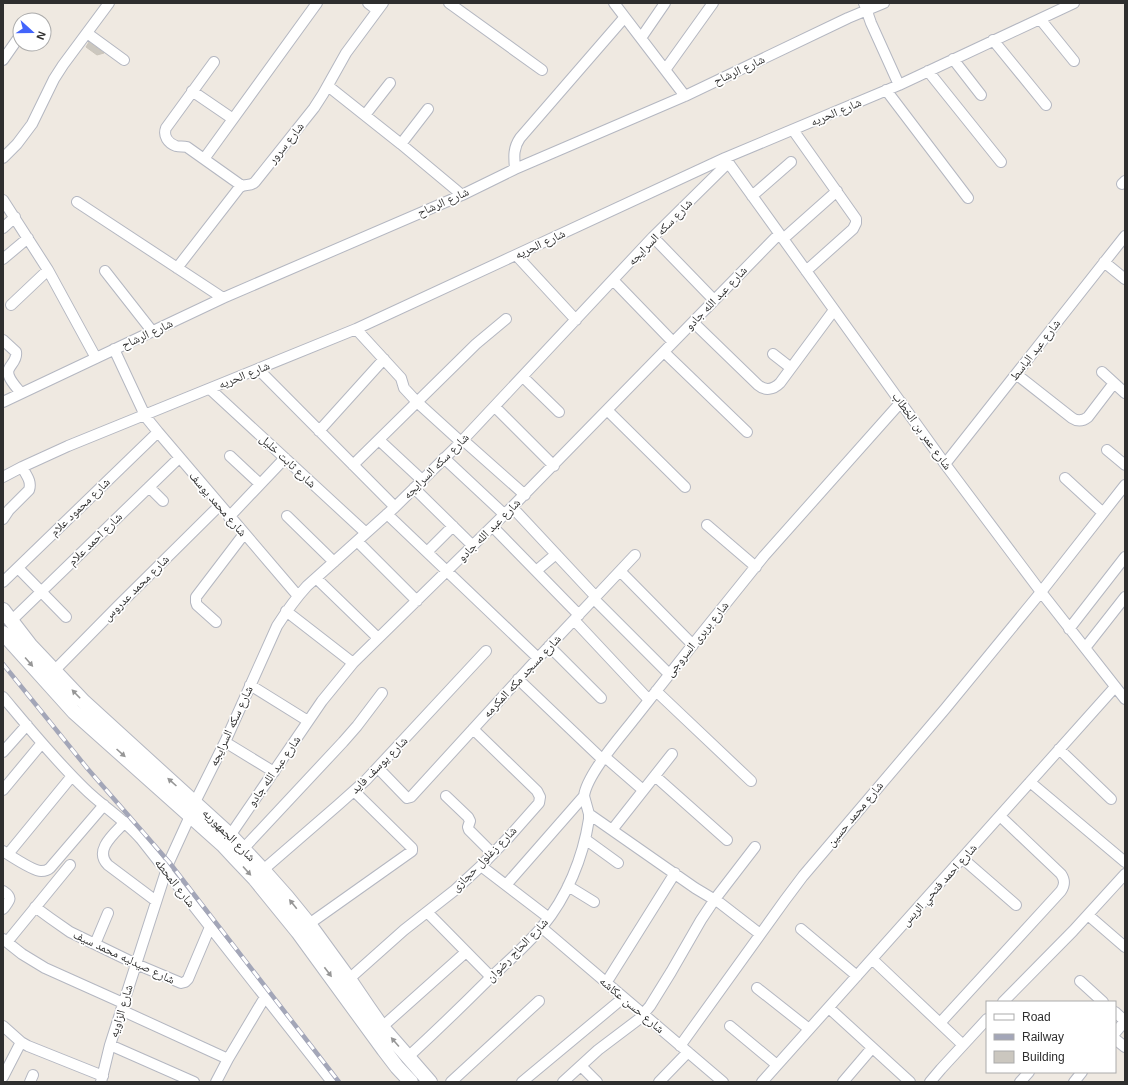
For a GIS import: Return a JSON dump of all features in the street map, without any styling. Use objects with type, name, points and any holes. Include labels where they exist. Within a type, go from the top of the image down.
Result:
[{"type":"main road","name":"شارع الجمهوريه","points":[[6,622],[84,702],[195,802],[227,840],[255,879],[298,932],[380,1045],[411,1082]]},
{"type":"main road","name":"شارع الجمهوريه","points":[[6,622],[74,712],[190,816],[243,849],[263,870],[310,924],[382,1027],[430,1082]]},
{"type":"street","points":[[3,158],[17,144],[32,124],[54,79],[109,3]]},
{"type":"street","points":[[204,159],[318,3]]},
{"type":"street","points":[[368,3],[380,7]]},
{"type":"street","points":[[450,3],[542,70]]},
{"type":"street","points":[[614,3],[685,96]]},
{"type":"street","points":[[641,38],[665,3]]},
{"type":"street","points":[[665,70],[713,3]]},
{"type":"street","name":"شارع الرشاح","points":[[3,402],[223,298],[462,195],[515,169],[685,96],[865,7],[884,3]]},
{"type":"street","name":"شارع الحريه","points":[[3,477],[144,412],[210,389],[356,329],[793,130],[886,90],[897,80],[928,71],[1074,3]]},
{"type":"street","name":"شارع سرور","points":[[177,268],[239,188],[242,186],[251,185],[255,182],[314,108],[346,53],[380,7]]},
{"type":"street","points":[[865,7],[897,80]]},
{"type":"street","points":[[515,169],[514,149],[516,143],[624,18]]},
{"type":"street","points":[[1040,19],[1074,61]]},
{"type":"street","points":[[87,33],[124,60]]},
{"type":"street","points":[[993,40],[1046,105]]},
{"type":"street","points":[[3,60],[12,47]]},
{"type":"street","points":[[953,59],[981,95]]},
{"type":"street","points":[[214,62],[166,128],[164,134],[167,139],[175,145],[187,147],[242,186]]},
{"type":"street","points":[[928,71],[1001,162]]},
{"type":"street","points":[[365,115],[390,83]]},
{"type":"street","points":[[328,86],[462,195]]},
{"type":"street","points":[[886,90],[968,198]]},
{"type":"street","points":[[192,91],[232,119]]},
{"type":"street","points":[[401,144],[428,109]]},
{"type":"street","points":[[793,130],[855,216],[856,223],[853,230],[806,271]]},
{"type":"street","name":"شارع عمر بن الخطاب","points":[[726,161],[945,464],[1041,592],[1125,699]]},
{"type":"street","name":"شارع سكه السرايجه","points":[[195,802],[225,742],[277,626],[286,611],[298,596],[391,511],[462,441],[726,161]]},
{"type":"street","points":[[752,196],[790,162]]},
{"type":"street","name":"شارع عبد الله جادو","points":[[227,840],[308,721],[330,691],[354,663],[554,466],[714,300],[781,236],[837,191]]},
{"type":"street","points":[[3,200],[48,270],[96,358]]},
{"type":"street","points":[[77,202],[223,298]]},
{"type":"street","points":[[3,228],[15,218]]},
{"type":"street","name":"شارع عبد الباسط","points":[[945,464],[1125,236]]},
{"type":"street","points":[[653,237],[714,300]]},
{"type":"street","points":[[3,259],[28,238]]},
{"type":"street","points":[[516,255],[576,320]]},
{"type":"street","points":[[1104,262],[1125,279]]},
{"type":"street","points":[[11,305],[48,270]]},
{"type":"street","points":[[105,271],[152,331]]},
{"type":"street","points":[[613,280],[674,342]]},
{"type":"street","points":[[693,322],[761,388],[769,389],[777,386],[834,310]]},
{"type":"street","points":[[353,465],[471,349],[506,319]]},
{"type":"street","points":[[356,329],[400,378],[404,388],[417,402],[525,495]]},
{"type":"street","points":[[3,340],[16,352],[16,359],[10,367],[8,373],[10,379],[21,393]]},
{"type":"street","name":"شارع محمد يوسف","points":[[114,349],[144,412],[158,432],[298,596]]},
{"type":"street","points":[[664,352],[747,432]]},
{"type":"street","points":[[773,354],[791,368]]},
{"type":"street","points":[[319,431],[384,359]]},
{"type":"street","points":[[258,370],[353,465],[427,552],[538,658]]},
{"type":"street","points":[[1102,372],[1125,393]]},
{"type":"street","points":[[1016,374],[1072,418],[1078,421],[1088,417],[1114,383]]},
{"type":"street","points":[[523,377],[558,412]]},
{"type":"street","name":"شارع ثابت خليل","points":[[210,389],[366,533]]},
{"type":"street","name":"شارع بربرى السروجى","points":[[506,885],[584,796],[587,784],[604,758],[756,566],[901,402]]},
{"type":"street","points":[[495,407],[554,466]]},
{"type":"street","points":[[607,410],[685,487]]},
{"type":"street","name":"شارع محمود علام","points":[[3,582],[158,432]]},
{"type":"street","points":[[378,440],[418,484],[453,526],[473,546]]},
{"type":"street","points":[[1107,450],[1125,465]]},
{"type":"street","points":[[230,456],[260,484]]},
{"type":"street","name":"شارع احمد علام","points":[[6,622],[41,592],[179,458]]},
{"type":"street","points":[[229,517],[285,458]]},
{"type":"street","points":[[444,458],[505,515]]},
{"type":"street","points":[[3,519],[9,510],[29,490],[29,479],[22,467]]},
{"type":"street","points":[[1064,478],[1103,513]]},
{"type":"street","name":"شارع محمد حسين","points":[[658,1082],[684,1049],[760,934],[785,900],[820,856],[945,709],[1041,592],[1125,485]]},
{"type":"street","points":[[149,486],[163,501]]},
{"type":"street","name":"شارع محمد عدروس","points":[[54,671],[220,506]]},
{"type":"street","points":[[512,507],[595,598],[669,674]]},
{"type":"street","points":[[287,516],[334,562]]},
{"type":"street","points":[[707,525],[756,566]]},
{"type":"street","points":[[427,552],[453,526]]},
{"type":"street","points":[[493,527],[536,571],[649,700]]},
{"type":"street","points":[[216,622],[198,605],[196,602],[196,597],[244,534]]},
{"type":"street","points":[[357,541],[417,601]]},
{"type":"street","points":[[536,571],[556,554]]},
{"type":"street","name":"شارع مسجد مكه المكرمه","points":[[378,768],[407,798],[411,797],[518,679],[635,555]]},
{"type":"street","points":[[1070,629],[1125,557]]},
{"type":"street","points":[[18,568],[66,617]]},
{"type":"street","points":[[620,571],[693,645]]},
{"type":"street","points":[[316,578],[378,638]]},
{"type":"street","points":[[1085,648],[1125,597]]},
{"type":"street","points":[[286,611],[354,663]]},
{"type":"street","points":[[549,646],[601,698]]},
{"type":"street","name":"شارع يوسف فايد","points":[[263,870],[354,791],[378,768],[486,652]]},
{"type":"street","points":[[518,679],[604,758],[643,790]]},
{"type":"street","points":[[250,685],[308,721]]},
{"type":"street","name":"شارع احمد فتحي الريس","points":[[762,1082],[1115,687]]},
{"type":"street","points":[[656,691],[751,781]]},
{"type":"street","points":[[243,849],[348,737],[382,693]]},
{"type":"street","name":"شارع المحطه","points":[[5,702],[72,776],[125,822],[141,839],[332,1082]]},
{"type":"street","points":[[3,752],[27,725]]},
{"type":"street","name":"شارع زغلول حجازى","points":[[349,979],[455,890],[481,866],[539,803],[540,797],[534,787],[473,729]]},
{"type":"street","points":[[225,742],[274,772]]},
{"type":"street","points":[[3,790],[42,743]]},
{"type":"street","points":[[1059,749],[1112,799]]},
{"type":"street","points":[[612,830],[672,754]]},
{"type":"street","points":[[72,776],[6,853],[36,870],[47,870],[104,805]]},
{"type":"street","points":[[654,776],[727,840]]},
{"type":"street","points":[[1030,782],[1125,862]]},
{"type":"street","points":[[310,924],[412,851],[412,848],[354,791]]},
{"type":"street","points":[[446,796],[468,817],[470,821],[468,827],[469,830],[493,854]]},
{"type":"street","name":"شارع الحاج رضوان","points":[[408,1057],[528,943],[561,900],[578,863],[588,827],[589,814],[584,796]]},
{"type":"street","points":[[589,814],[674,874],[701,892],[715,899],[760,934]]},
{"type":"street","points":[[166,871],[190,816]]},
{"type":"street","points":[[940,1023],[1061,891],[1064,885],[1062,874],[1000,816]]},
{"type":"street","points":[[125,822],[104,847],[102,854],[103,858],[108,865],[156,901]]},
{"type":"street","points":[[585,839],[618,864]]},
{"type":"street","points":[[563,1082],[603,1045],[634,1023],[643,1014],[659,992],[715,899],[755,847]]},
{"type":"street","points":[[962,858],[1016,905]]},
{"type":"street","points":[[70,865],[5,940],[22,954],[45,968],[228,1059]]},
{"type":"street","points":[[481,866],[548,918]]},
{"type":"street","name":"شارع الزاويه","points":[[102,1079],[110,1045],[166,871]]},
{"type":"street","points":[[606,983],[674,874]]},
{"type":"street","points":[[1004,1001],[1088,915],[1125,874]]},
{"type":"street","points":[[568,886],[594,902]]},
{"type":"street","points":[[3,891],[9,895],[10,899],[3,909]]},
{"type":"street","name":"شارع صيدليه محمد سيف","points":[[35,907],[61,927],[136,964],[180,982],[185,982],[188,979],[210,928]]},
{"type":"street","points":[[427,912],[492,977]]},
{"type":"street","points":[[95,944],[108,913]]},
{"type":"street","points":[[1088,915],[1125,947]]},
{"type":"street","name":"شارع حسن عكاشه","points":[[541,927],[723,1082]]},
{"type":"street","points":[[801,929],[857,976]]},
{"type":"street","points":[[382,1027],[466,952]]},
{"type":"street","points":[[872,959],[963,1045]]},
{"type":"street","points":[[1080,981],[1103,1001]]},
{"type":"street","points":[[757,988],[809,1030]]},
{"type":"street","points":[[216,1082],[265,997]]},
{"type":"street","points":[[522,1082],[624,998]]},
{"type":"street","points":[[451,1082],[539,1001]]},
{"type":"street","points":[[829,1008],[910,1082]]},
{"type":"street","points":[[1116,1013],[1125,1021],[1116,1032]]},
{"type":"street","points":[[930,1082],[986,1020]]},
{"type":"street","points":[[3,1026],[21,1042],[102,1079]]},
{"type":"street","points":[[730,1026],[777,1065]]},
{"type":"street","points":[[1116,1040],[1125,1047]]},
{"type":"street","points":[[3,1077],[21,1042]]},
{"type":"street","points":[[110,1045],[194,1082]]},
{"type":"street","points":[[843,1082],[872,1048]]},
{"type":"street","points":[[581,1066],[596,1082]]},
{"type":"street","points":[[1020,1082],[1028,1073]]},
{"type":"building","points":[[89,42],[104,53],[97,55],[86,47]]},
{"type":"railway","points":[[3,664],[87,768],[169,862],[339,1082]]}]
